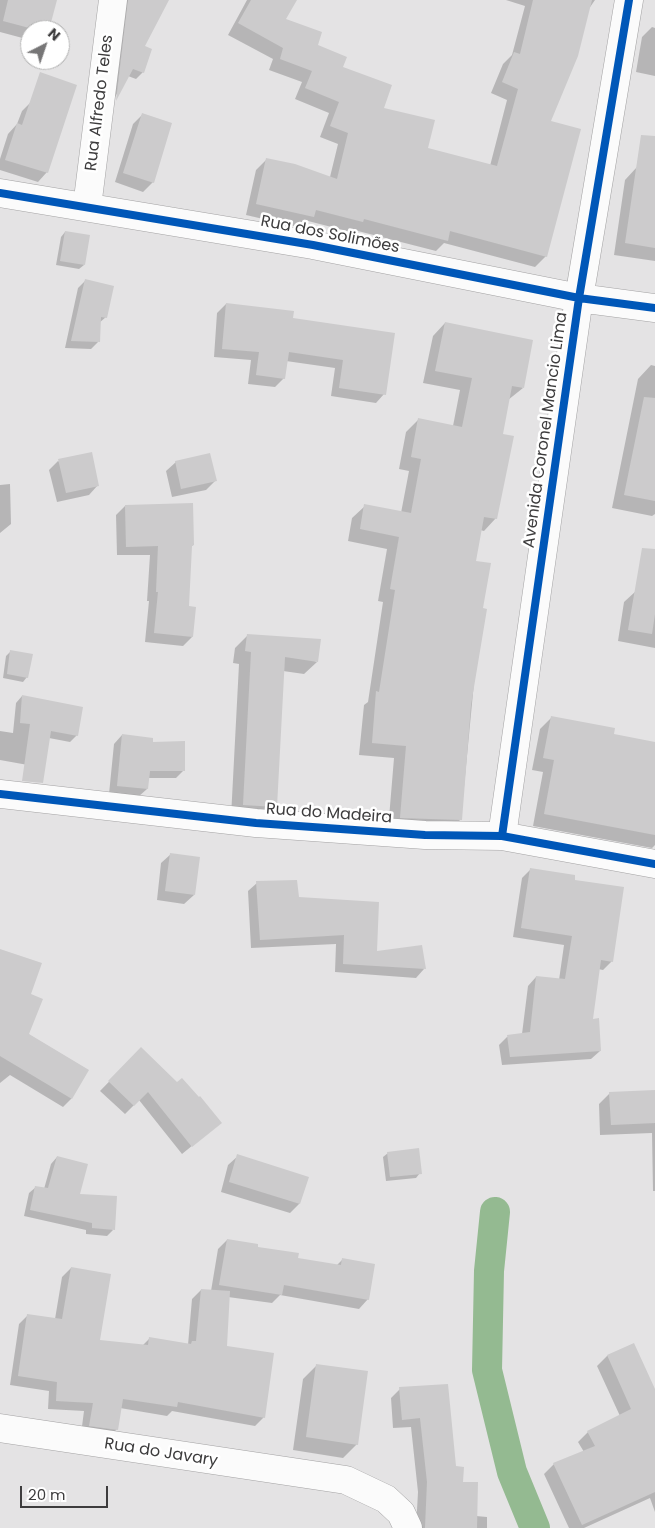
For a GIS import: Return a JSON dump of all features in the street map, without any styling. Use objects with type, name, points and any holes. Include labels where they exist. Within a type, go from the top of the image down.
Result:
[{"type":"street","name":"Rua Alfredo Teles","points":[[87,207],[113,0]]},
{"type":"street","name":"Avenida Coronel Mancio Lima","points":[[502,836],[579,298],[629,0]]},
{"type":"street","name":"Rua dos Solimões","points":[[0,194],[313,244],[579,298],[655,308]]},
{"type":"street","name":"Rua do Madeira","points":[[0,794],[256,823],[425,834],[502,836],[655,864]]},
{"type":"street","name":"Rua do Javary","points":[[0,1428],[346,1480],[386,1499],[401,1513],[408,1528]]},
{"type":"building","points":[[8,0],[57,0],[52,20],[20,20],[20,26],[3,21]]},
{"type":"building","points":[[128,0],[169,0],[145,46],[152,49],[144,73],[133,69],[116,101]]},
{"type":"building","points":[[251,0],[297,0],[286,19],[322,32],[318,45],[347,57],[343,67],[392,85],[384,108],[435,120],[428,148],[497,166],[518,89],[502,82],[514,52],[520,54],[533,0],[592,0],[578,56],[551,121],[581,129],[547,257],[450,231],[448,241],[364,219],[363,222],[316,210],[314,217],[256,204],[266,158],[295,164],[337,179],[348,133],[330,126],[339,102],[305,88],[312,71],[280,59],[283,48],[238,23]]},
{"type":"building","points":[[40,72],[77,85],[48,173],[5,160],[17,123],[22,125]]},
{"type":"building","points":[[142,113],[172,123],[154,183],[123,173]]},
{"type":"building","points":[[641,135],[655,136],[655,248],[625,243]]},
{"type":"building","points":[[65,231],[90,235],[85,265],[60,261]]},
{"type":"building","points":[[85,279],[114,286],[107,318],[101,317],[100,342],[71,341]]},
{"type":"building","points":[[226,303],[294,311],[293,318],[395,333],[386,395],[339,388],[343,360],[289,352],[285,379],[256,375],[259,352],[222,349]]},
{"type":"building","points":[[445,322],[533,340],[524,388],[512,386],[503,434],[514,436],[497,519],[484,517],[476,561],[491,563],[483,608],[487,609],[471,705],[462,820],[400,818],[406,746],[372,743],[376,691],[379,692],[395,590],[390,589],[399,537],[360,529],[364,504],[411,513],[421,459],[411,457],[418,418],[462,427],[472,378],[435,371]]},
{"type":"building","points":[[644,397],[655,398],[655,501],[624,495]]},
{"type":"building","points":[[92,452],[99,486],[66,493],[58,459]]},
{"type":"building","points":[[210,453],[217,481],[181,489],[175,461]]},
{"type":"building","points":[[193,503],[194,545],[192,546],[189,606],[196,607],[193,637],[154,633],[158,592],[156,592],[158,546],[126,547],[125,505]]},
{"type":"building","points":[[642,548],[655,549],[655,614],[652,634],[628,630]]},
{"type":"building","points":[[247,634],[321,639],[318,662],[285,657],[277,807],[243,805],[251,652],[245,651]]},
{"type":"building","points":[[10,650],[33,654],[28,678],[7,674]]},
{"type":"building","points":[[22,695],[83,707],[78,736],[51,731],[43,783],[22,781],[30,724],[20,723]]},
{"type":"building","points":[[551,716],[615,728],[614,734],[655,742],[655,835],[544,814],[554,760],[543,758]]},
{"type":"building","points":[[122,734],[153,738],[153,742],[185,741],[185,771],[150,771],[148,789],[117,786]]},
{"type":"building","points":[[170,853],[200,857],[195,895],[165,891]]},
{"type":"building","points":[[530,868],[575,875],[575,880],[624,887],[613,962],[601,960],[593,1019],[599,1018],[601,1051],[510,1057],[507,1035],[530,1032],[536,976],[565,979],[572,936],[521,928]]},
{"type":"building","points":[[297,880],[299,897],[379,902],[377,951],[422,945],[426,969],[343,964],[344,935],[260,940],[256,881]]},
{"type":"building","points":[[0,949],[42,963],[31,994],[43,999],[29,1034],[89,1070],[72,1099],[0,1056]]},
{"type":"building","points":[[141,1047],[177,1082],[182,1078],[222,1123],[192,1147],[148,1092],[134,1106],[108,1081]]},
{"type":"building","points":[[655,1090],[655,1123],[611,1125],[609,1092]]},
{"type":"building","points":[[419,1148],[422,1174],[390,1177],[387,1152]]},
{"type":"building","points":[[237,1154],[309,1177],[300,1204],[229,1182]]},
{"type":"building","points":[[57,1156],[88,1164],[80,1194],[117,1196],[115,1230],[92,1228],[92,1223],[30,1210],[35,1186],[48,1188]]},
{"type":"building","points":[[227,1239],[258,1244],[258,1247],[299,1253],[298,1258],[341,1265],[342,1258],[375,1264],[369,1300],[284,1285],[282,1295],[219,1285]]},
{"type":"building","points":[[71,1267],[111,1274],[100,1340],[148,1345],[149,1337],[191,1344],[192,1341],[196,1341],[201,1289],[230,1291],[227,1346],[274,1353],[265,1418],[178,1402],[177,1407],[123,1399],[118,1430],[89,1426],[93,1403],[56,1401],[57,1382],[18,1376],[27,1314],[62,1319]]},
{"type":"building","points":[[634,1343],[655,1389],[655,1492],[582,1525],[553,1463],[595,1446],[587,1431],[631,1409],[607,1355]]},
{"type":"building","points":[[316,1364],[368,1371],[358,1445],[306,1437]]},
{"type":"building","points":[[448,1384],[456,1466],[464,1467],[463,1482],[478,1482],[477,1528],[425,1528],[427,1482],[420,1418],[402,1420],[399,1387]]},
{"type":"waterway","points":[[495,1212],[489,1271],[487,1370],[512,1472],[535,1528]]},
{"type":"cycle path","points":[[502,836],[579,298],[629,0]]},
{"type":"cycle path","points":[[0,193],[313,245],[579,298],[655,308]]},
{"type":"cycle path","points":[[0,794],[256,823],[425,835],[502,836],[655,864]]}]
